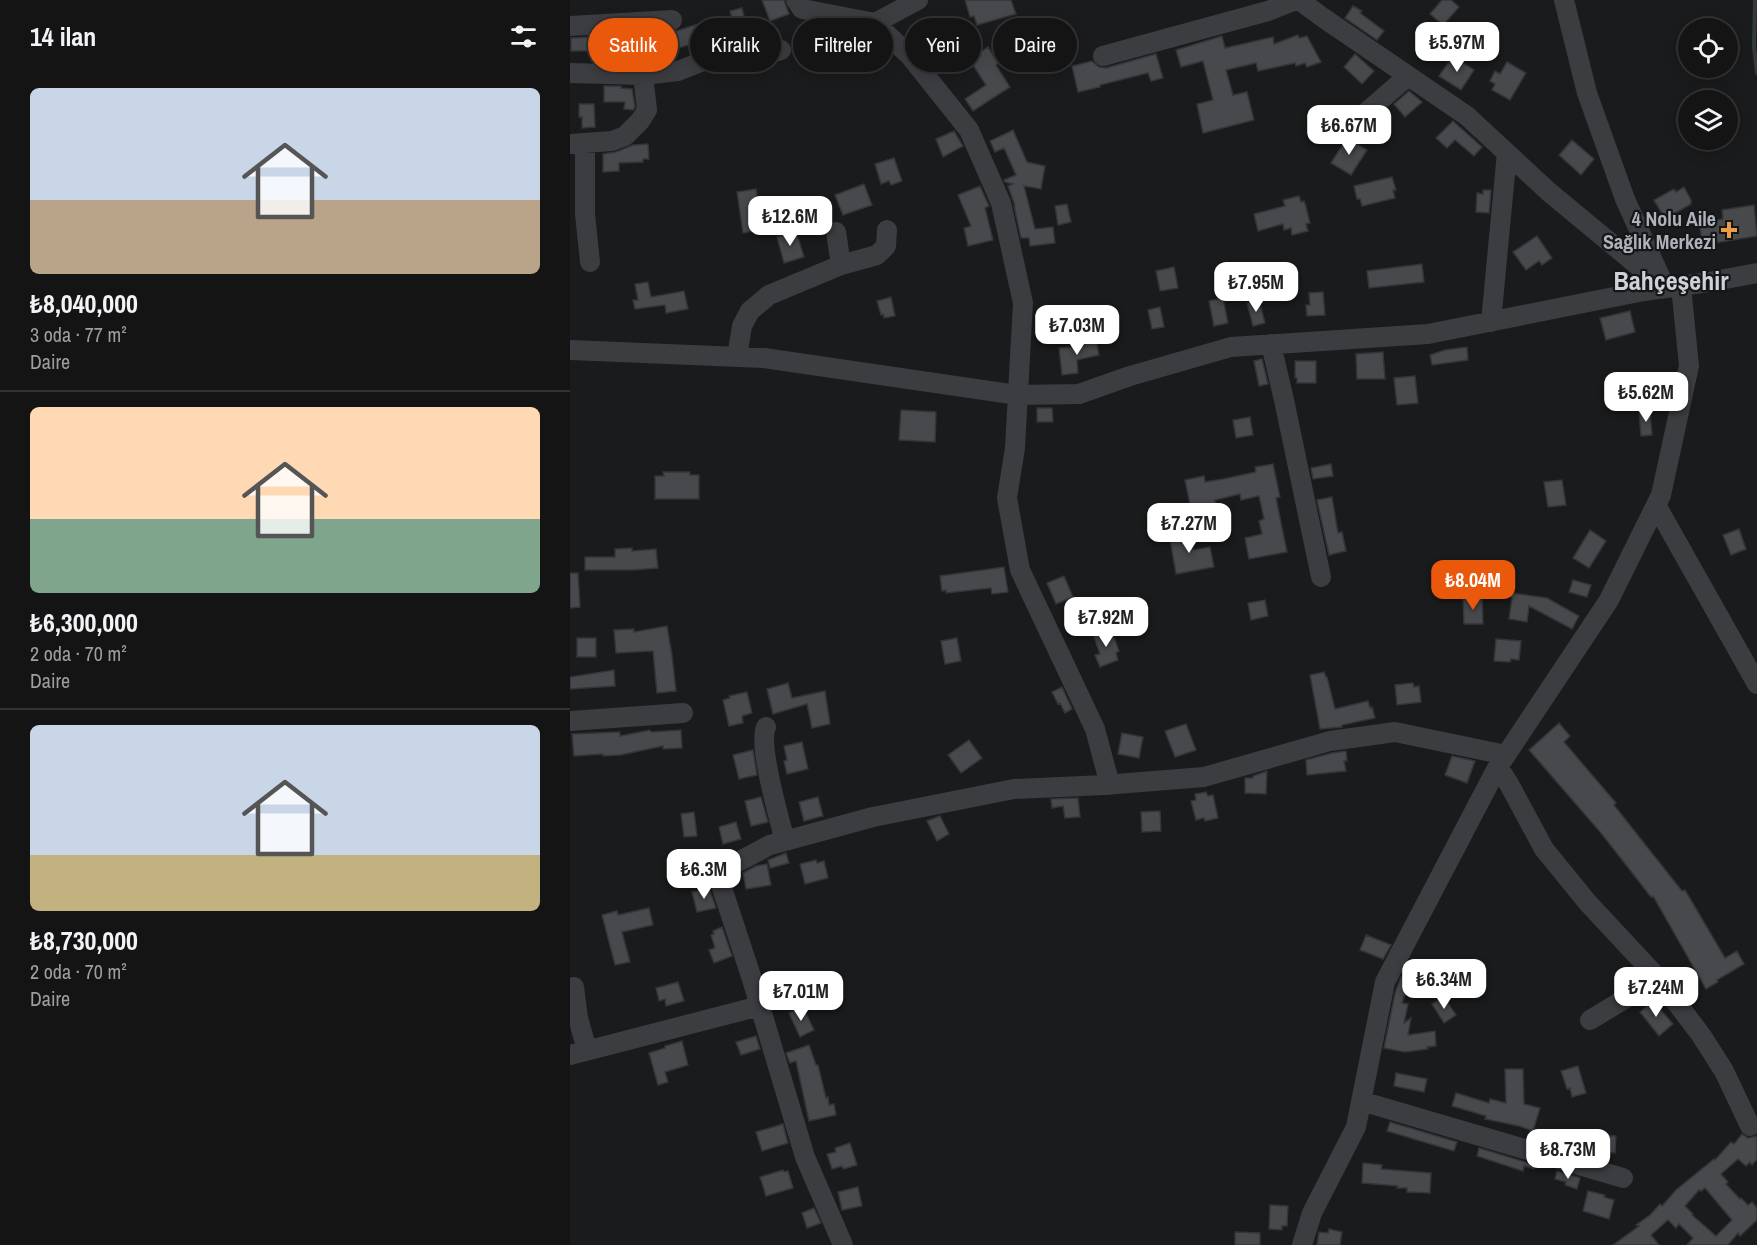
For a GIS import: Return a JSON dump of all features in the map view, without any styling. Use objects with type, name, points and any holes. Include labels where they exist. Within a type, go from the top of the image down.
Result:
[{"type":"street","points":[[796,0],[802,9],[849,18]]},
{"type":"street","points":[[884,18],[918,0]]},
{"type":"street","points":[[1103,56],[1268,11],[1297,0],[1467,116],[1549,192],[1673,287]]},
{"type":"street","points":[[1302,1245],[1312,1213],[1356,1127],[1385,982],[1502,761],[1609,600],[1661,495],[1689,366],[1673,287],[1625,199],[1587,93],[1564,0]]},
{"type":"street","points":[[570,26],[588,25]]},
{"type":"street","points":[[893,40],[910,56],[969,130],[1001,203],[1023,303],[1015,448],[1007,498],[1020,570],[1095,729],[1110,785]]},
{"type":"street","points":[[570,73],[643,75],[678,71],[690,66]]},
{"type":"street","points":[[590,262],[577,144],[612,141],[625,136],[640,121],[647,110],[643,75]]},
{"type":"street","points":[[1354,123],[1408,76]]},
{"type":"street","points":[[1491,322],[1508,153]]},
{"type":"street","points":[[737,357],[742,326],[750,311],[769,295],[841,266],[877,255],[886,246],[887,230]]},
{"type":"street","points":[[836,232],[841,266]]},
{"type":"street","points":[[570,350],[764,358],[1018,395],[1079,394],[1130,376],[1232,347],[1428,334],[1644,291],[1757,273]]},
{"type":"street","points":[[1271,344],[1321,577]]},
{"type":"street","points":[[1656,505],[1757,684]]},
{"type":"street","points":[[570,721],[683,713]]},
{"type":"street","points":[[766,727],[763,732],[764,749],[785,841]]},
{"type":"street","points":[[843,1245],[805,1157],[760,1005],[717,873],[770,845],[873,817],[1014,789],[1110,785],[1204,777],[1330,741],[1395,732],[1502,761]]},
{"type":"street","points":[[1502,761],[1509,784],[1544,849],[1588,903],[1660,981],[1701,1035],[1724,1071],[1750,1126]]},
{"type":"street","points":[[1590,1020],[1660,981]]},
{"type":"street","points":[[574,987],[579,1053],[760,1005]]},
{"type":"street","points":[[1361,1101],[1623,1178]]},
{"type":"building","points":[[762,0],[784,0],[789,14],[778,18],[769,18]]},
{"type":"building","points":[[965,0],[1011,0],[1016,14],[993,18],[993,20],[981,24],[981,18],[970,17]]},
{"type":"building","points":[[1442,0],[1451,0],[1459,7],[1443,25],[1430,14]]},
{"type":"building","points":[[1353,6],[1384,31],[1377,40],[1345,18]]},
{"type":"building","points":[[742,8],[744,18],[732,18],[730,11]]},
{"type":"building","points":[[690,27],[690,45],[678,48],[678,30]]},
{"type":"building","points":[[1298,35],[1299,38],[1307,36],[1321,62],[1307,67],[1305,63],[1296,66],[1295,63],[1258,71],[1256,63],[1226,70],[1233,95],[1247,92],[1254,120],[1203,133],[1197,104],[1213,100],[1203,61],[1181,67],[1176,50],[1222,36],[1225,48],[1273,37],[1274,44]]},
{"type":"building","points":[[588,37],[588,51],[571,51],[571,38]]},
{"type":"building","points":[[988,47],[993,55],[993,72],[1000,72],[1010,87],[973,111],[965,99],[986,85],[978,72],[981,72],[981,51]]},
{"type":"building","points":[[1156,54],[1163,78],[1151,81],[1148,73],[1078,92],[1073,72],[1077,72],[1077,65],[1092,61],[1099,67],[1106,68]]},
{"type":"building","points":[[1355,54],[1374,71],[1362,84],[1344,67]]},
{"type":"building","points":[[1453,56],[1474,70],[1461,90],[1439,76]]},
{"type":"building","points":[[1507,62],[1526,73],[1510,100],[1492,90],[1495,84],[1490,81],[1495,71],[1500,74]]},
{"type":"building","points":[[604,86],[621,86],[621,88],[632,89],[635,107],[633,110],[624,109],[625,102],[604,102]]},
{"type":"building","points":[[1409,91],[1422,102],[1405,117],[1394,104]]},
{"type":"building","points":[[579,104],[594,104],[595,127],[582,128]]},
{"type":"building","points":[[1453,121],[1482,147],[1474,156],[1455,140],[1447,148],[1436,138]]},
{"type":"building","points":[[1013,130],[1027,162],[1045,166],[1041,189],[1024,186],[1035,229],[1053,227],[1055,243],[1030,246],[1029,238],[1021,238],[1015,206],[1008,186],[1013,184],[1004,180],[1016,175],[1004,148],[995,152],[990,141]]},
{"type":"building","points":[[954,131],[963,146],[943,157],[936,139]]},
{"type":"building","points":[[1347,138],[1367,150],[1351,175],[1331,163]]},
{"type":"building","points":[[1572,140],[1594,159],[1581,175],[1559,155]]},
{"type":"building","points":[[648,144],[649,159],[643,159],[643,162],[619,163],[619,171],[603,172],[603,154],[616,152],[633,145]]},
{"type":"building","points":[[894,158],[902,181],[891,185],[889,181],[881,184],[875,164]]},
{"type":"building","points":[[1392,177],[1396,190],[1393,190],[1395,198],[1362,206],[1360,199],[1357,199],[1354,186]]},
{"type":"building","points":[[864,184],[872,205],[843,215],[835,195]]},
{"type":"building","points":[[980,186],[989,206],[985,208],[993,240],[968,246],[964,228],[971,226],[958,195]]},
{"type":"building","points":[[1684,187],[1691,204],[1665,219],[1654,200],[1674,189],[1676,192]]},
{"type":"building","points":[[756,189],[761,230],[743,233],[737,192]]},
{"type":"building","points":[[1483,190],[1491,190],[1489,213],[1476,212],[1477,193],[1483,194]]},
{"type":"building","points":[[1299,196],[1306,207],[1310,223],[1306,224],[1308,231],[1292,235],[1291,228],[1284,230],[1283,224],[1258,231],[1254,214],[1285,206],[1283,200]]},
{"type":"building","points":[[1067,204],[1071,222],[1058,225],[1055,206]]},
{"type":"building","name":"4 Nolu Aile Sağlık Merkezi","points":[[1754,205],[1757,236],[1703,245],[1699,223],[1723,219],[1722,210]]},
{"type":"building","points":[[796,231],[804,257],[784,263],[777,237]]},
{"type":"building","points":[[1537,236],[1552,258],[1542,265],[1539,261],[1526,270],[1513,252]]},
{"type":"building","points":[[1422,264],[1424,282],[1369,288],[1367,271]]},
{"type":"building","points":[[1174,267],[1178,288],[1160,291],[1156,271]]},
{"type":"building","points":[[648,282],[651,297],[684,291],[688,309],[666,313],[665,305],[635,309],[633,300],[638,300],[635,284]]},
{"type":"building","points":[[1323,292],[1325,315],[1307,316],[1306,305],[1310,305],[1309,293]]},
{"type":"building","points":[[891,297],[895,316],[884,318],[877,301]]},
{"type":"building","points":[[1223,298],[1228,323],[1214,326],[1209,301]]},
{"type":"building","points":[[1259,300],[1265,323],[1253,326],[1247,303]]},
{"type":"building","points":[[1160,307],[1164,327],[1152,329],[1148,310]]},
{"type":"building","points":[[1057,308],[1058,328],[1039,329],[1038,309]]},
{"type":"building","points":[[1630,311],[1635,332],[1606,340],[1600,318]]},
{"type":"building","points":[[1096,339],[1099,355],[1077,360],[1078,373],[1062,375],[1059,348],[1084,346],[1083,342]]},
{"type":"building","points":[[1467,347],[1468,360],[1432,365],[1430,355]]},
{"type":"building","points":[[1383,352],[1385,379],[1357,379],[1356,354]]},
{"type":"building","points":[[1262,359],[1268,384],[1259,386],[1254,361]]},
{"type":"building","points":[[1295,361],[1316,361],[1316,383],[1297,383]]},
{"type":"building","points":[[1415,376],[1418,403],[1397,405],[1394,378]]},
{"type":"building","points":[[1037,408],[1052,408],[1053,422],[1037,422]]},
{"type":"building","points":[[901,410],[936,412],[935,442],[899,440]]},
{"type":"building","points":[[1650,410],[1652,435],[1641,436],[1639,411]]},
{"type":"building","points":[[1250,417],[1253,435],[1236,438],[1233,420]]},
{"type":"building","points":[[1273,464],[1280,497],[1276,498],[1287,552],[1249,559],[1245,538],[1262,534],[1259,521],[1264,519],[1259,496],[1241,500],[1240,494],[1215,500],[1216,505],[1209,507],[1210,510],[1192,514],[1185,480],[1204,476],[1205,482],[1223,479],[1256,472],[1255,467]]},
{"type":"building","points":[[1331,464],[1333,476],[1313,479],[1311,468]]},
{"type":"building","points":[[663,472],[690,472],[690,475],[699,475],[699,499],[655,499],[655,476],[664,476]]},
{"type":"building","points":[[1562,480],[1566,505],[1548,507],[1544,482]]},
{"type":"building","points":[[1332,497],[1338,533],[1342,532],[1346,551],[1329,555],[1317,500]]},
{"type":"building","points":[[1190,529],[1193,550],[1210,547],[1214,567],[1176,574],[1169,533]]},
{"type":"building","points":[[1739,529],[1746,549],[1731,555],[1723,535]]},
{"type":"building","points":[[1590,530],[1606,541],[1589,568],[1573,558]]},
{"type":"building","points":[[632,548],[632,551],[656,549],[658,568],[585,570],[585,557],[615,557],[615,549]]},
{"type":"building","points":[[1004,567],[1008,592],[992,594],[991,588],[946,593],[946,590],[942,591],[940,576]]},
{"type":"building","points":[[570,573],[578,573],[580,607],[570,608]]},
{"type":"building","points":[[1064,576],[1073,597],[1056,604],[1047,583]]},
{"type":"building","points":[[1573,580],[1591,585],[1587,597],[1569,592]]},
{"type":"building","points":[[1506,592],[1547,598],[1579,616],[1572,629],[1529,606],[1527,622],[1509,619],[1512,598],[1505,594]]},
{"type":"building","points":[[1482,597],[1483,624],[1464,624],[1463,598]]},
{"type":"building","points":[[1265,600],[1268,616],[1251,620],[1248,603]]},
{"type":"building","points":[[667,626],[676,691],[657,693],[653,651],[616,653],[614,630],[634,629],[634,632]]},
{"type":"building","points":[[1104,631],[1105,635],[1112,632],[1119,651],[1116,653],[1118,660],[1100,667],[1095,655],[1100,654],[1093,634]]},
{"type":"building","points":[[577,638],[596,638],[596,657],[577,657]]},
{"type":"building","points":[[957,638],[961,661],[945,664],[941,641]]},
{"type":"building","points":[[1496,639],[1521,641],[1519,660],[1494,661]]},
{"type":"building","points":[[614,670],[615,686],[570,689],[570,677]]},
{"type":"building","points":[[1324,672],[1335,709],[1368,701],[1375,718],[1342,725],[1342,727],[1320,729],[1310,675]]},
{"type":"building","points":[[788,683],[792,698],[825,691],[830,724],[812,728],[807,704],[773,714],[767,689]]},
{"type":"building","points":[[1413,683],[1414,687],[1419,686],[1421,702],[1397,705],[1395,685]]},
{"type":"building","points":[[1062,687],[1072,709],[1065,713],[1052,692]]},
{"type":"building","points":[[747,692],[752,713],[742,716],[743,723],[729,726],[723,700],[730,698],[729,696]]},
{"type":"building","points":[[1559,723],[1570,736],[1564,742],[1616,803],[1614,805],[1682,891],[1685,890],[1725,958],[1737,951],[1744,964],[1706,989],[1653,896],[1651,897],[1601,833],[1529,750]]},
{"type":"building","points":[[1186,724],[1196,750],[1175,757],[1165,731]]},
{"type":"building","points":[[650,730],[651,732],[681,730],[682,748],[663,749],[663,746],[620,755],[574,756],[572,734],[620,732],[620,736]]},
{"type":"building","points":[[1122,733],[1143,737],[1139,758],[1118,754]]},
{"type":"building","points":[[969,740],[982,758],[961,773],[948,755]]},
{"type":"building","points":[[802,742],[808,769],[787,774],[784,746]]},
{"type":"building","points":[[753,750],[757,775],[739,779],[733,755]]},
{"type":"building","points":[[1346,751],[1347,761],[1344,761],[1346,771],[1307,775],[1306,760]]},
{"type":"building","points":[[1452,756],[1475,761],[1467,783],[1445,775]]},
{"type":"building","points":[[1267,771],[1266,794],[1245,793],[1245,778],[1253,778]]},
{"type":"building","points":[[1206,792],[1208,796],[1213,795],[1218,818],[1205,821],[1204,818],[1196,820],[1191,801],[1196,800],[1195,794]]},
{"type":"building","points":[[761,797],[768,822],[751,826],[745,801]]},
{"type":"building","points":[[818,797],[823,816],[804,821],[799,802]]},
{"type":"building","points":[[1078,798],[1080,817],[1065,818],[1063,806],[1052,808],[1051,799]]},
{"type":"building","points":[[1160,811],[1161,831],[1142,832],[1141,812]]},
{"type":"building","points":[[694,812],[697,836],[684,837],[681,814]]},
{"type":"building","points":[[940,816],[949,834],[937,841],[927,821]]},
{"type":"building","points":[[736,822],[741,839],[723,844],[719,827]]},
{"type":"building","points":[[786,853],[789,863],[770,868],[768,860]]},
{"type":"building","points":[[816,860],[817,863],[824,861],[828,878],[805,884],[800,864]]},
{"type":"building","points":[[767,864],[771,885],[746,889],[743,873],[756,866]]},
{"type":"building","points":[[709,888],[716,908],[697,912],[692,892]]},
{"type":"building","points":[[649,908],[653,925],[622,932],[630,962],[615,965],[602,915],[617,911],[618,915]]},
{"type":"building","points":[[722,927],[732,956],[714,963],[709,950],[715,948],[711,935],[714,934],[713,931]]},
{"type":"building","points":[[1366,935],[1391,945],[1383,959],[1360,950]]},
{"type":"building","points":[[1430,969],[1442,983],[1431,992],[1420,978]]},
{"type":"building","points":[[1401,977],[1410,980],[1402,1003],[1408,1004],[1404,1023],[1411,1018],[1408,1035],[1435,1031],[1436,1046],[1405,1052],[1384,1048],[1395,993]]},
{"type":"building","points":[[678,982],[684,1001],[666,1006],[665,999],[659,1001],[656,988]]},
{"type":"building","points":[[1444,997],[1456,1015],[1444,1023],[1432,1004]]},
{"type":"building","points":[[1653,1001],[1673,1024],[1659,1036],[1640,1012]]},
{"type":"building","points":[[803,1007],[814,1030],[800,1037],[789,1013]]},
{"type":"building","points":[[756,1036],[760,1049],[741,1055],[736,1042]]},
{"type":"building","points":[[682,1041],[688,1065],[665,1072],[668,1082],[658,1085],[649,1053]]},
{"type":"building","points":[[809,1045],[816,1065],[818,1065],[826,1098],[828,1097],[829,1105],[834,1104],[836,1115],[809,1121],[796,1061],[790,1063],[786,1053]]},
{"type":"building","points":[[1578,1066],[1586,1093],[1572,1097],[1561,1071]]},
{"type":"building","points":[[1505,1069],[1523,1069],[1524,1104],[1540,1108],[1533,1131],[1485,1119],[1486,1116],[1452,1106],[1456,1093],[1489,1103],[1490,1099],[1506,1103]]},
{"type":"building","points":[[1396,1073],[1427,1079],[1424,1092],[1394,1086]]},
{"type":"building","points":[[1390,1122],[1457,1142],[1454,1151],[1387,1131]]},
{"type":"building","points":[[783,1124],[788,1143],[762,1151],[756,1132]]},
{"type":"building","points":[[1589,1134],[1616,1136],[1615,1153],[1587,1150]]},
{"type":"building","points":[[1742,1134],[1748,1138],[1757,1136],[1757,1159],[1752,1165],[1750,1162],[1746,1166],[1738,1159],[1721,1174],[1728,1182],[1726,1184],[1740,1199],[1748,1205],[1752,1202],[1757,1208],[1757,1220],[1740,1236],[1738,1233],[1728,1245],[1687,1245],[1693,1238],[1679,1224],[1676,1228],[1668,1220],[1651,1235],[1659,1245],[1613,1245],[1639,1226],[1636,1225],[1660,1204],[1662,1206],[1676,1190],[1715,1160],[1731,1142],[1734,1144]],"holes":[[[1705,1188],[1732,1220],[1716,1236],[1685,1206],[1699,1190]]]},
{"type":"building","points":[[850,1143],[857,1165],[832,1169],[827,1154],[836,1152],[835,1148]]},
{"type":"building","points":[[1479,1148],[1535,1165],[1534,1169],[1524,1166],[1523,1171],[1477,1156]]},
{"type":"building","points":[[1363,1163],[1382,1165],[1381,1169],[1431,1173],[1430,1193],[1407,1192],[1407,1188],[1397,1188],[1398,1186],[1362,1183]]},
{"type":"building","points":[[783,1170],[788,1171],[793,1188],[766,1196],[760,1177]]},
{"type":"building","points":[[1557,1171],[1580,1178],[1577,1189],[1565,1185],[1566,1182],[1555,1179]]},
{"type":"building","points":[[858,1187],[862,1206],[842,1210],[838,1192]]},
{"type":"building","points":[[1588,1191],[1614,1200],[1609,1219],[1583,1211]]},
{"type":"building","points":[[1270,1205],[1288,1206],[1287,1226],[1282,1226],[1282,1230],[1269,1229]]},
{"type":"building","points":[[814,1208],[821,1223],[807,1228],[802,1213]]},
{"type":"building","points":[[1329,1229],[1342,1232],[1340,1245],[1317,1245],[1319,1232],[1328,1233]]},
{"type":"building","points":[[1235,1232],[1260,1233],[1260,1245],[1235,1245]]},
{"type":"waterway","points":[[1755,0],[1754,47],[1757,73]]},
{"type":"place","name":"4 Nolu Aile Sağlık Merkezi","points":[[1729,230]]},
{"type":"district","name":"Bahçeşehir","points":[[1671,281]]}]
